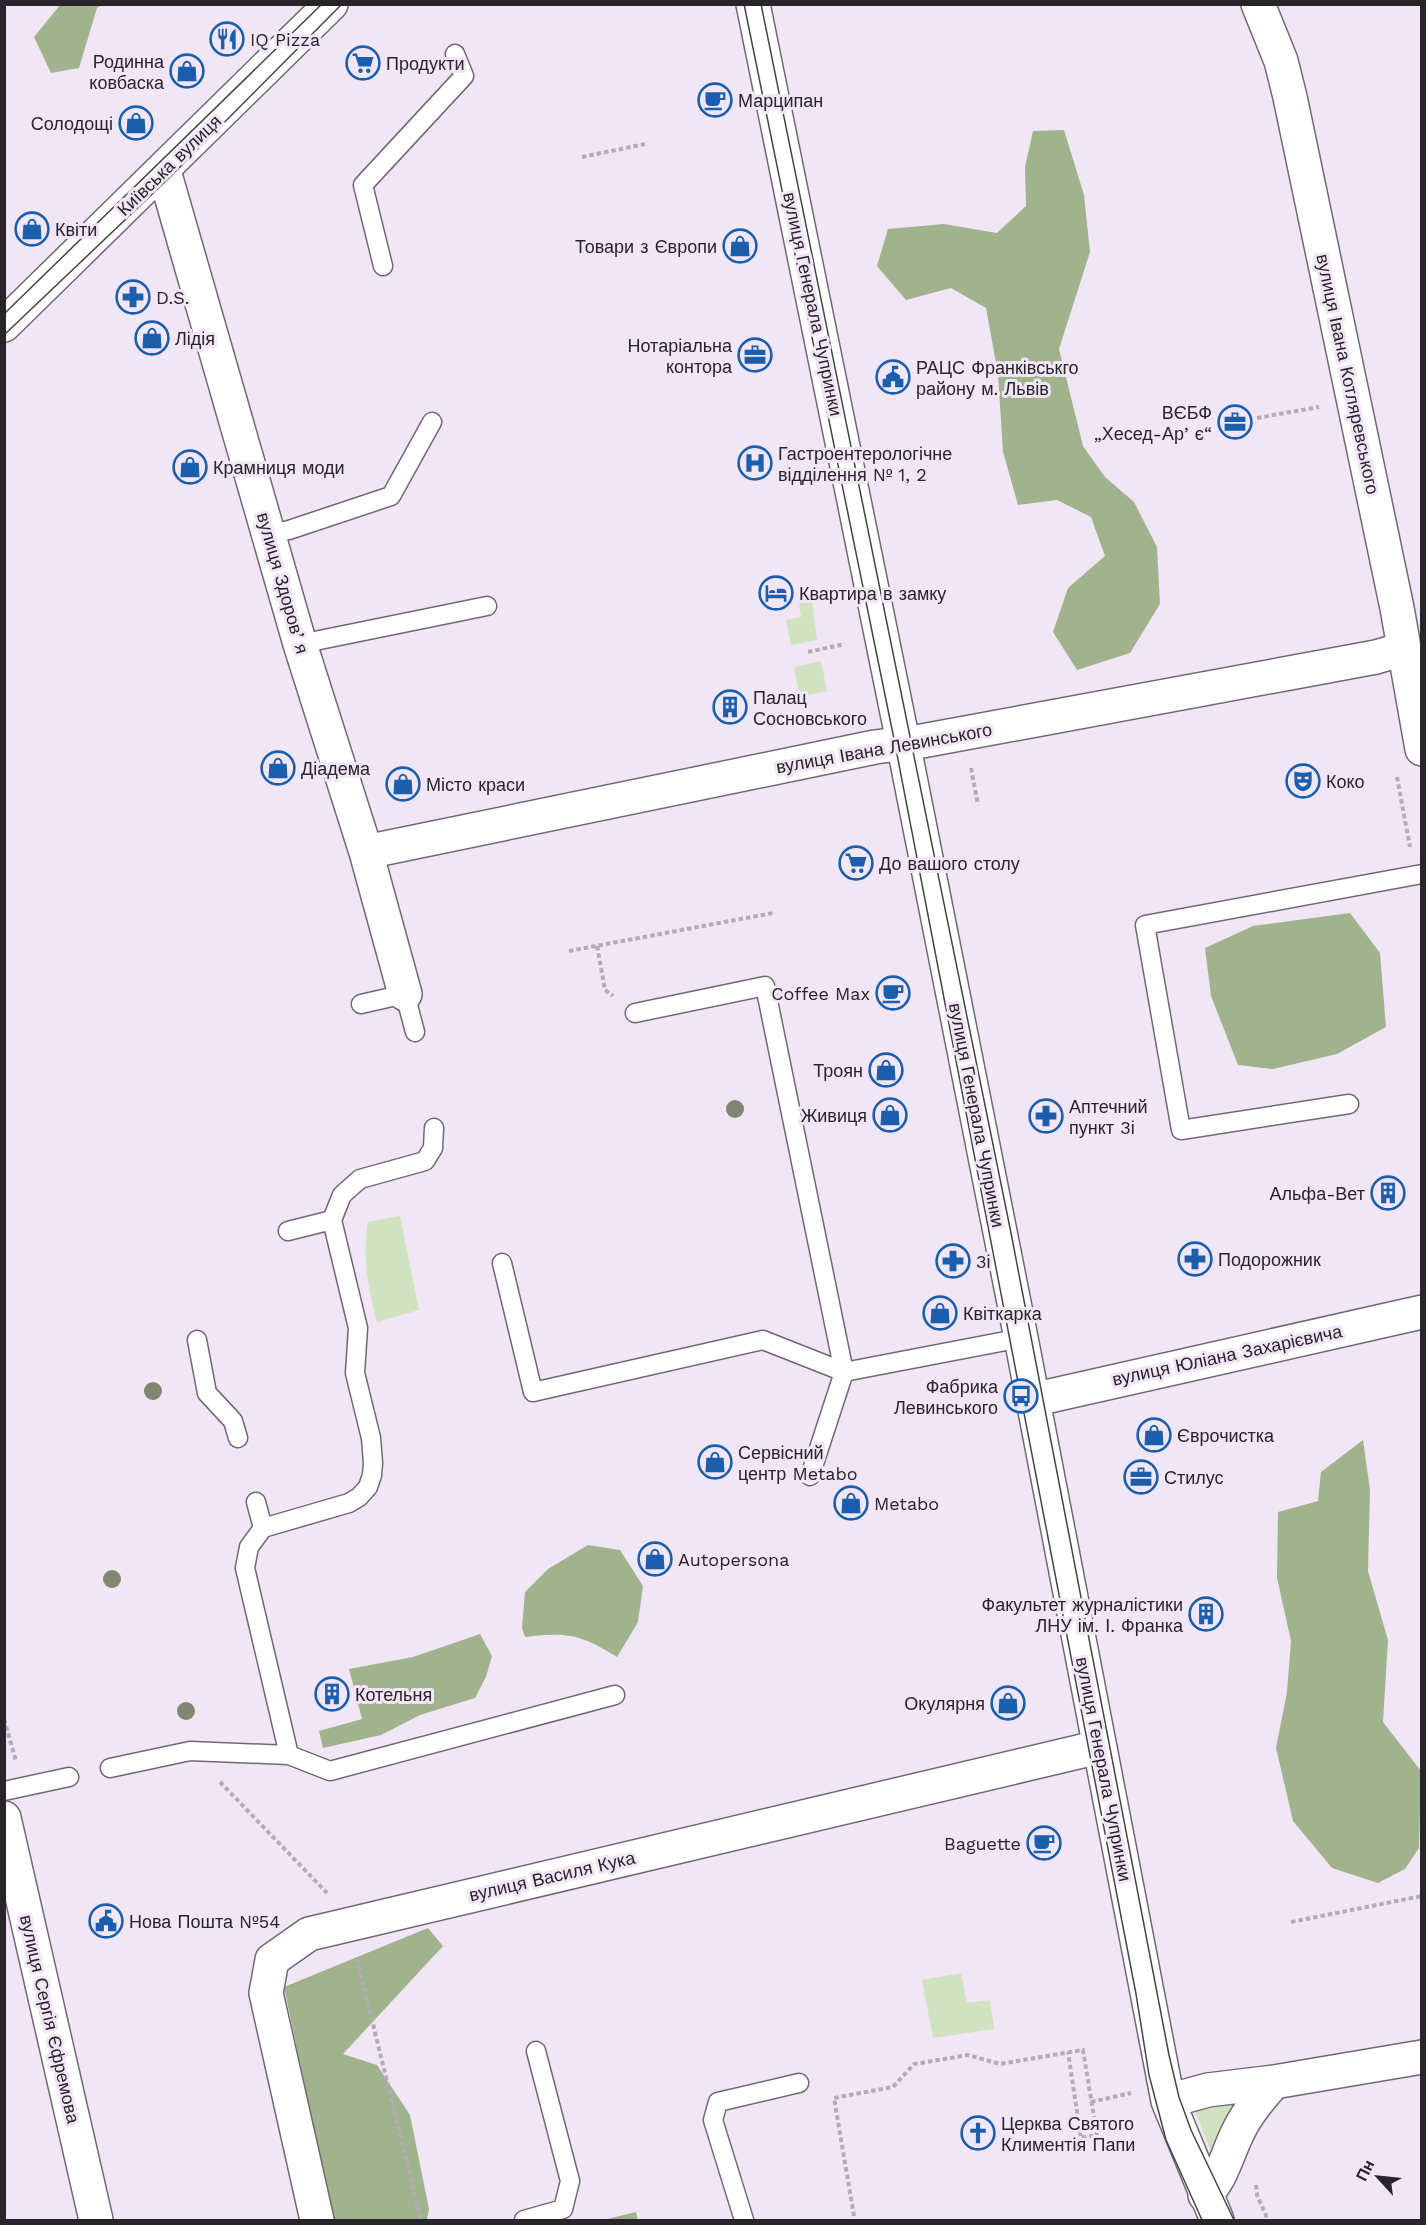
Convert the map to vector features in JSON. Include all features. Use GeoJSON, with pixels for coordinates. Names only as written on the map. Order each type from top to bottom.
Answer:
{"type":"FeatureCollection","features":[{"type":"Feature","properties":{"kind":"street","name":"Київська вулиця"},"geometry":{"type":"LineString","coordinates":[[4,325],[164,171],[331,4]]}},
{"type":"Feature","properties":{"kind":"street","name":"вулиця Івана Котляревського"},"geometry":{"type":"LineString","coordinates":[[1258,4],[1281,61],[1290,97],[1397,608],[1422,749]]}},
{"type":"Feature","properties":{"kind":"street","name":"вулиця Генерала Чупринки"},"geometry":{"type":"LineString","coordinates":[[755,8],[1021,1338],[1099,1747],[1152,2096],[1211,2208]]}},
{"type":"Feature","properties":{"kind":"street","name":"вулиця Здоровʼя"},"geometry":{"type":"LineString","coordinates":[[164,171],[300,644],[366,852],[405,994]]}},
{"type":"Feature","properties":{"kind":"street","name":"вулиця Івана Левинського"},"geometry":{"type":"LineString","coordinates":[[366,852],[903,742],[922,741],[1376,657],[1403,649]]}},
{"type":"Feature","properties":{"kind":"street","name":"вулиця Юліана Захарієвича"},"geometry":{"type":"LineString","coordinates":[[1032,1400],[1422,1312]]}},
{"type":"Feature","properties":{"kind":"street","name":"вулиця Василя Кука"},"geometry":{"type":"LineString","coordinates":[[317,2220],[266,1993],[272,1960],[309,1934],[1099,1747]]}},
{"type":"Feature","properties":{"kind":"street","name":"вулиця Сергія Єфремова"},"geometry":{"type":"LineString","coordinates":[[4,1818],[96,2220]]}},
{"type":"Feature","properties":{"kind":"street"},"geometry":{"type":"LineString","coordinates":[[1152,2096],[1274,2082],[1422,2058]]}},
{"type":"Feature","properties":{"kind":"street"},"geometry":{"type":"LineString","coordinates":[[1211,2208],[1217,2183],[1238,2132],[1254,2104],[1274,2082]]}},
{"type":"Feature","properties":{"kind":"lane"},"geometry":{"type":"LineString","coordinates":[[383,266],[363,186],[464,76],[454,54]]}},
{"type":"Feature","properties":{"kind":"lane"},"geometry":{"type":"LineString","coordinates":[[269,534],[289,530],[391,496],[432,422]]}},
{"type":"Feature","properties":{"kind":"lane"},"geometry":{"type":"LineString","coordinates":[[300,644],[487,606]]}},
{"type":"Feature","properties":{"kind":"lane"},"geometry":{"type":"LineString","coordinates":[[1349,1104],[1181,1130],[1145,925],[1419,875]]}},
{"type":"Feature","properties":{"kind":"lane"},"geometry":{"type":"LineString","coordinates":[[635,1013],[765,986],[844,1372],[810,1476]]}},
{"type":"Feature","properties":{"kind":"lane"},"geometry":{"type":"LineString","coordinates":[[361,1004],[405,994],[415,1032]]}},
{"type":"Feature","properties":{"kind":"lane"},"geometry":{"type":"LineString","coordinates":[[289,1755],[245,1568],[249,1547],[263,1528],[349,1503],[359,1497],[368,1487],[372,1475],[371,1438],[355,1373],[358,1328],[332,1220],[342,1195],[360,1179],[425,1161],[434,1148],[434,1128]]}},
{"type":"Feature","properties":{"kind":"lane"},"geometry":{"type":"LineString","coordinates":[[288,1231],[332,1220]]}},
{"type":"Feature","properties":{"kind":"lane"},"geometry":{"type":"LineString","coordinates":[[502,1263],[533,1392],[764,1340],[844,1372],[1021,1338]]}},
{"type":"Feature","properties":{"kind":"lane"},"geometry":{"type":"LineString","coordinates":[[197,1340],[207,1393],[233,1421],[238,1438]]}},
{"type":"Feature","properties":{"kind":"lane"},"geometry":{"type":"LineString","coordinates":[[256,1502],[263,1528]]}},
{"type":"Feature","properties":{"kind":"lane"},"geometry":{"type":"LineString","coordinates":[[110,1768],[190,1751],[289,1755],[330,1772],[615,1695]]}},
{"type":"Feature","properties":{"kind":"lane"},"geometry":{"type":"LineString","coordinates":[[4,1791],[69,1777]]}},
{"type":"Feature","properties":{"kind":"lane"},"geometry":{"type":"LineString","coordinates":[[524,2220],[563,2209],[570,2181],[536,2051]]}},
{"type":"Feature","properties":{"kind":"lane"},"geometry":{"type":"LineString","coordinates":[[744,2220],[713,2120],[718,2102],[799,2083]]}},
{"type":"Feature","properties":{"kind":"path"},"geometry":{"type":"LineString","coordinates":[[582,157],[645,144]]}},
{"type":"Feature","properties":{"kind":"path"},"geometry":{"type":"LineString","coordinates":[[1257,418],[1330,405]]}},
{"type":"Feature","properties":{"kind":"path"},"geometry":{"type":"LineString","coordinates":[[808,652],[848,644]]}},
{"type":"Feature","properties":{"kind":"path"},"geometry":{"type":"LineString","coordinates":[[970,761],[978,805]]}},
{"type":"Feature","properties":{"kind":"path"},"geometry":{"type":"LineString","coordinates":[[1396,770],[1419,875]]}},
{"type":"Feature","properties":{"kind":"path"},"geometry":{"type":"LineString","coordinates":[[569,951],[773,913]]}},
{"type":"Feature","properties":{"kind":"path"},"geometry":{"type":"LineString","coordinates":[[597,946],[605,990]]}},
{"type":"Feature","properties":{"kind":"path"},"geometry":{"type":"LineString","coordinates":[[190,1751],[330,1896]]}},
{"type":"Feature","properties":{"kind":"path"},"geometry":{"type":"LineString","coordinates":[[1291,1922],[1422,1896]]}},
{"type":"Feature","properties":{"kind":"path"},"geometry":{"type":"LineString","coordinates":[[355,1951],[421,2220]]}},
{"type":"Feature","properties":{"kind":"path"},"geometry":{"type":"LineString","coordinates":[[854,2216],[834,2098],[892,2087],[914,2064],[968,2055],[1000,2064],[1068,2052],[1083,2050],[1097,2135],[1081,2138],[1068,2052]]}},
{"type":"Feature","properties":{"kind":"path"},"geometry":{"type":"LineString","coordinates":[[1091,2102],[1152,2096]]}},
{"type":"Feature","properties":{"kind":"path"},"geometry":{"type":"LineString","coordinates":[[1256,2184],[1257,2195],[1268,2220]]}},
{"type":"Feature","properties":{"kind":"green space"},"geometry":{"type":"Polygon","coordinates":[[[60,5],[101,5],[97,8],[79,68],[51,73],[34,37],[60,5]]]}},
{"type":"Feature","properties":{"kind":"green space"},"geometry":{"type":"Polygon","coordinates":[[[1064,130],[1084,195],[1090,252],[1059,349],[1083,446],[1105,477],[1134,502],[1157,547],[1160,604],[1130,653],[1077,670],[1053,632],[1068,588],[1105,556],[1091,517],[1057,500],[1018,505],[1003,452],[998,374],[986,308],[951,288],[906,300],[877,266],[888,229],[944,224],[997,233],[1026,206],[1025,167],[1033,131],[1064,130]]]}},
{"type":"Feature","properties":{"kind":"green space"},"geometry":{"type":"Polygon","coordinates":[[[812,601],[817,640],[791,645],[786,620],[801,617],[799,604],[812,601]]]}},
{"type":"Feature","properties":{"kind":"green space"},"geometry":{"type":"Polygon","coordinates":[[[821,661],[827,691],[800,697],[794,667],[821,661]]]}},
{"type":"Feature","properties":{"kind":"green space"},"geometry":{"type":"Polygon","coordinates":[[[1350,913],[1380,953],[1386,1027],[1337,1054],[1273,1069],[1238,1065],[1211,996],[1205,948],[1253,926],[1350,913]]]}},
{"type":"Feature","properties":{"kind":"green space"},"geometry":{"type":"Polygon","coordinates":[[[400,1216],[419,1310],[377,1322],[367,1272],[368,1222],[400,1216]]]}},
{"type":"Feature","properties":{"kind":"green space"},"geometry":{"type":"Polygon","coordinates":[[[1363,1440],[1370,1490],[1368,1571],[1388,1640],[1383,1722],[1421,1771],[1419,1848],[1405,1869],[1378,1883],[1332,1868],[1293,1821],[1276,1748],[1287,1692],[1291,1641],[1277,1578],[1278,1512],[1318,1501],[1321,1472],[1363,1440]]]}},
{"type":"Feature","properties":{"kind":"green space"},"geometry":{"type":"Polygon","coordinates":[[[588,1545],[620,1550],[643,1586],[638,1622],[617,1657],[593,1643],[573,1636],[525,1637],[522,1628],[525,1592],[548,1569],[588,1545]]]}},
{"type":"Feature","properties":{"kind":"green space"},"geometry":{"type":"Polygon","coordinates":[[[480,1634],[492,1656],[486,1677],[475,1698],[420,1715],[381,1735],[323,1748],[319,1731],[362,1719],[349,1669],[413,1657],[480,1634]]]}},
{"type":"Feature","properties":{"kind":"green space"},"geometry":{"type":"Polygon","coordinates":[[[428,1928],[443,1946],[343,2054],[377,2065],[410,2115],[429,2209],[427,2220],[333,2220],[284,1987],[428,1928]]]}},
{"type":"Feature","properties":{"kind":"green space"},"geometry":{"type":"Polygon","coordinates":[[[961,1973],[967,2003],[990,2000],[994,2029],[933,2038],[922,1980],[961,1973]]]}},
{"type":"Feature","properties":{"kind":"green space"},"geometry":{"type":"Polygon","coordinates":[[[1240,2097],[1211,2151],[1194,2109],[1240,2097]]]}},
{"type":"Feature","properties":{"kind":"green space"},"geometry":{"type":"Polygon","coordinates":[[[636,2212],[638,2220],[603,2220],[636,2212]]]}},
{"type":"Feature","properties":{"kind":"tram line"},"geometry":{"type":"LineString","coordinates":[[4,314],[322,4]]}},
{"type":"Feature","properties":{"kind":"tram line"},"geometry":{"type":"LineString","coordinates":[[4,335],[167,180],[342,4]]}},
{"type":"Feature","properties":{"kind":"tram line"},"geometry":{"type":"LineString","coordinates":[[744,4],[895,744],[1136,1994],[1149,2075],[1166,2140],[1202,2220]]}},
{"type":"Feature","properties":{"kind":"tram line"},"geometry":{"type":"LineString","coordinates":[[761,4],[1011,1233],[1169,2055],[1179,2097],[1191,2130],[1234,2220]]}},
{"type":"Feature","properties":{"kind":"place","name":"IQ Pizza"},"geometry":{"type":"Point","coordinates":[227,39]}},
{"type":"Feature","properties":{"kind":"place","name":"Продукти"},"geometry":{"type":"Point","coordinates":[363,63]}},
{"type":"Feature","properties":{"kind":"place","name":"Родинна ковбаска"},"geometry":{"type":"Point","coordinates":[187,71]}},
{"type":"Feature","properties":{"kind":"place","name":"Марципан"},"geometry":{"type":"Point","coordinates":[715,100]}},
{"type":"Feature","properties":{"kind":"place","name":"Солодощі"},"geometry":{"type":"Point","coordinates":[136,123]}},
{"type":"Feature","properties":{"kind":"place","name":"Квіти"},"geometry":{"type":"Point","coordinates":[32,229]}},
{"type":"Feature","properties":{"kind":"place","name":"Товари з Європи"},"geometry":{"type":"Point","coordinates":[740,246]}},
{"type":"Feature","properties":{"kind":"place","name":"D.S."},"geometry":{"type":"Point","coordinates":[133,297]}},
{"type":"Feature","properties":{"kind":"place","name":"Лідія"},"geometry":{"type":"Point","coordinates":[152,338]}},
{"type":"Feature","properties":{"kind":"place","name":"Нотаріальна контора"},"geometry":{"type":"Point","coordinates":[755,355]}},
{"type":"Feature","properties":{"kind":"place","name":"РАЦС Франківськго району м. Львів"},"geometry":{"type":"Point","coordinates":[893,377]}},
{"type":"Feature","properties":{"kind":"place","name":"ВЄБФ „Хесед-Арʼє“"},"geometry":{"type":"Point","coordinates":[1235,422]}},
{"type":"Feature","properties":{"kind":"place","name":"Гастроентерологічне відділення № 1, 2"},"geometry":{"type":"Point","coordinates":[755,463]}},
{"type":"Feature","properties":{"kind":"place","name":"Крамниця моди"},"geometry":{"type":"Point","coordinates":[190,467]}},
{"type":"Feature","properties":{"kind":"place","name":"Квартира в замку"},"geometry":{"type":"Point","coordinates":[776,593]}},
{"type":"Feature","properties":{"kind":"place","name":"Палац Сосновського"},"geometry":{"type":"Point","coordinates":[730,707]}},
{"type":"Feature","properties":{"kind":"place","name":"Діадема"},"geometry":{"type":"Point","coordinates":[278,768]}},
{"type":"Feature","properties":{"kind":"place","name":"Коко"},"geometry":{"type":"Point","coordinates":[1303,781]}},
{"type":"Feature","properties":{"kind":"place","name":"Місто краси"},"geometry":{"type":"Point","coordinates":[403,784]}},
{"type":"Feature","properties":{"kind":"place","name":"До вашого столу"},"geometry":{"type":"Point","coordinates":[856,863]}},
{"type":"Feature","properties":{"kind":"place","name":"Coffee Max"},"geometry":{"type":"Point","coordinates":[893,993]}},
{"type":"Feature","properties":{"kind":"place","name":"Троян"},"geometry":{"type":"Point","coordinates":[886,1070]}},
{"type":"Feature","properties":{"kind":"place","name":"Живиця"},"geometry":{"type":"Point","coordinates":[890,1115]}},
{"type":"Feature","properties":{"kind":"place","name":"Аптечний пункт 3і"},"geometry":{"type":"Point","coordinates":[1046,1116]}},
{"type":"Feature","properties":{"kind":"place","name":"Альфа-Вет"},"geometry":{"type":"Point","coordinates":[1388,1193]}},
{"type":"Feature","properties":{"kind":"place","name":"Подорожник"},"geometry":{"type":"Point","coordinates":[1195,1259]}},
{"type":"Feature","properties":{"kind":"place","name":"3і"},"geometry":{"type":"Point","coordinates":[953,1261]}},
{"type":"Feature","properties":{"kind":"place","name":"Квіткарка"},"geometry":{"type":"Point","coordinates":[940,1313]}},
{"type":"Feature","properties":{"kind":"place","name":"Фабрика Левинського"},"geometry":{"type":"Point","coordinates":[1021,1396]}},
{"type":"Feature","properties":{"kind":"place","name":"Єврочистка"},"geometry":{"type":"Point","coordinates":[1154,1435]}},
{"type":"Feature","properties":{"kind":"place","name":"Сервісний центр Metabo"},"geometry":{"type":"Point","coordinates":[715,1462]}},
{"type":"Feature","properties":{"kind":"place","name":"Стилус"},"geometry":{"type":"Point","coordinates":[1141,1477]}},
{"type":"Feature","properties":{"kind":"place","name":"Metabo"},"geometry":{"type":"Point","coordinates":[851,1503]}},
{"type":"Feature","properties":{"kind":"place","name":"Autopersona"},"geometry":{"type":"Point","coordinates":[655,1559]}},
{"type":"Feature","properties":{"kind":"place","name":"Факультет журналістики ЛНУ ім. І. Франка"},"geometry":{"type":"Point","coordinates":[1206,1614]}},
{"type":"Feature","properties":{"kind":"place","name":"Котельня"},"geometry":{"type":"Point","coordinates":[332,1694]}},
{"type":"Feature","properties":{"kind":"place","name":"Окулярня"},"geometry":{"type":"Point","coordinates":[1008,1703]}},
{"type":"Feature","properties":{"kind":"place","name":"Baguette"},"geometry":{"type":"Point","coordinates":[1044,1843]}},
{"type":"Feature","properties":{"kind":"place","name":"Нова Пошта №54"},"geometry":{"type":"Point","coordinates":[106,1921]}},
{"type":"Feature","properties":{"kind":"place","name":"Церква Святого Климентія Папи"},"geometry":{"type":"Point","coordinates":[978,2133]}}]}
